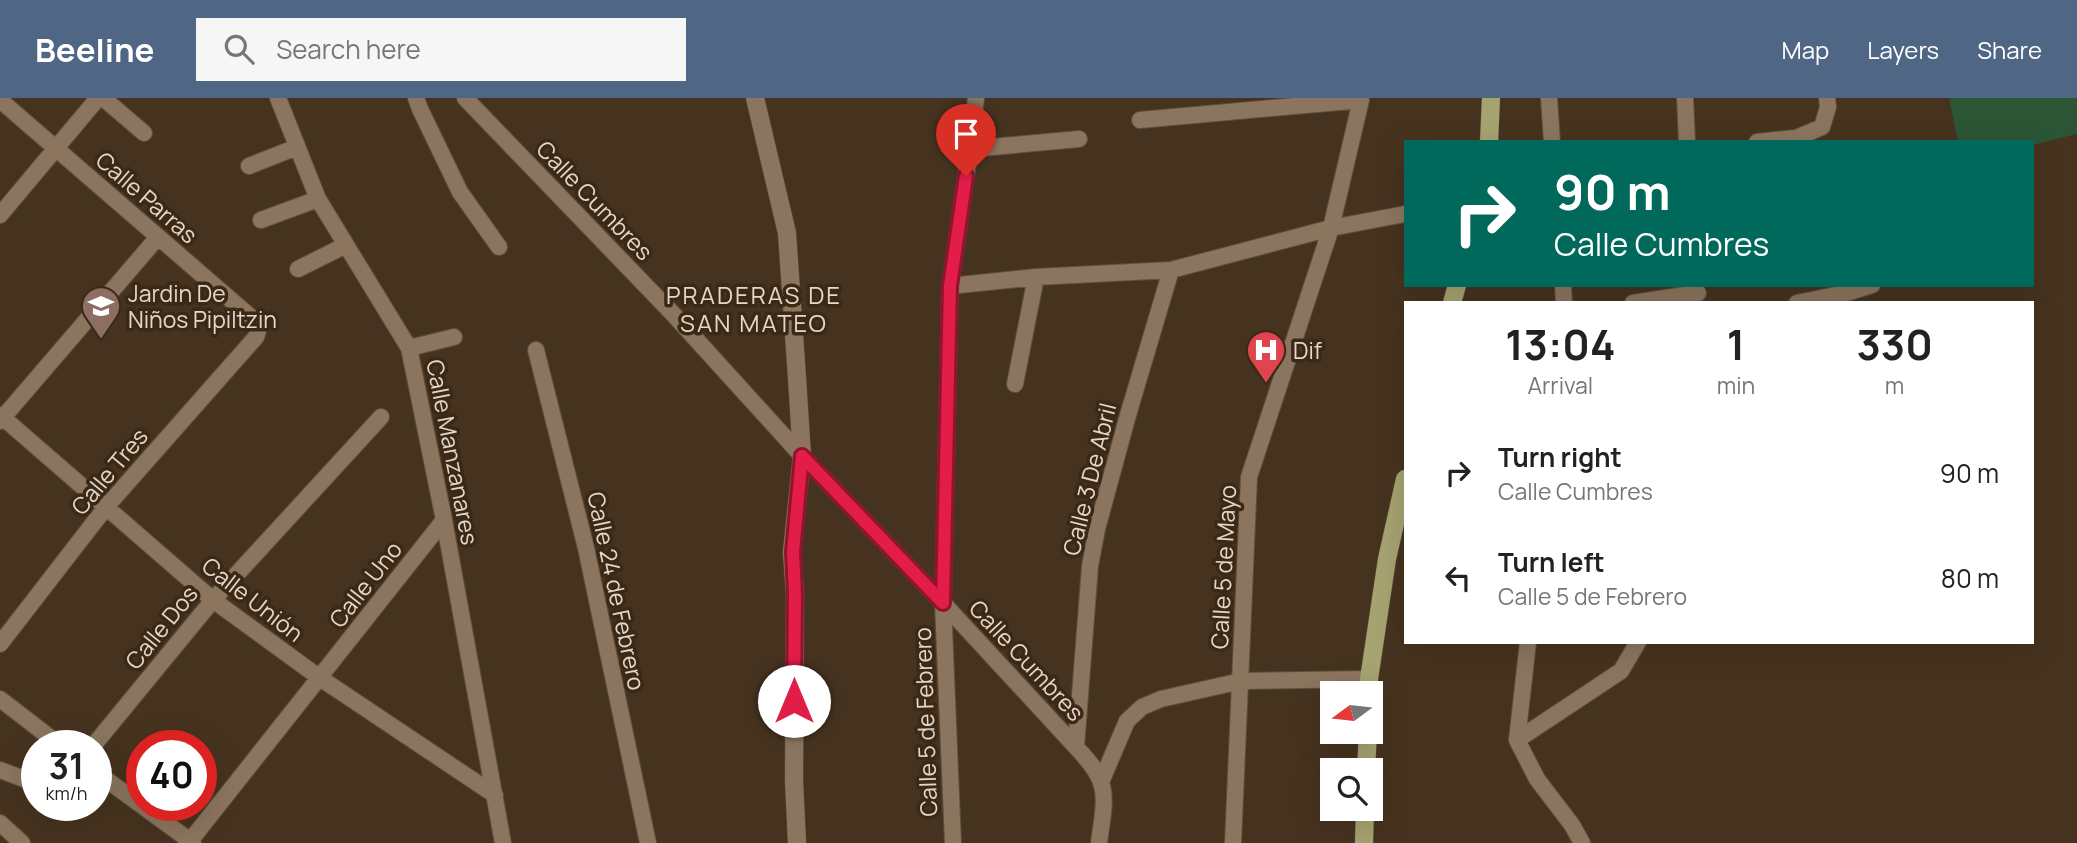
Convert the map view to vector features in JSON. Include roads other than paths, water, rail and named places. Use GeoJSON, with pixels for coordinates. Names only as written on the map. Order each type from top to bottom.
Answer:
{"type":"FeatureCollection","features":[{"type":"Feature","properties":{"kind":"main road"},"geometry":{"type":"LineString","coordinates":[[1489,140],[1490,98]]}},
{"type":"Feature","properties":{"kind":"main road"},"geometry":{"type":"LineString","coordinates":[[1370,681],[1387,559],[1404,483]]}},
{"type":"Feature","properties":{"kind":"main road"},"geometry":{"type":"LineString","coordinates":[[1364,843],[1365,821]]}},
{"type":"Feature","properties":{"kind":"street"},"geometry":{"type":"LineString","coordinates":[[0,215],[98,98]]}},
{"type":"Feature","properties":{"kind":"street"},"geometry":{"type":"LineString","coordinates":[[103,98],[144,133]]}},
{"type":"Feature","properties":{"kind":"street","name":"Calle Manzanares"},"geometry":{"type":"LineString","coordinates":[[278,98],[318,199],[409,348],[444,520],[503,843]]}},
{"type":"Feature","properties":{"kind":"street"},"geometry":{"type":"LineString","coordinates":[[416,98],[460,192],[499,247]]}},
{"type":"Feature","properties":{"kind":"street"},"geometry":{"type":"LineString","coordinates":[[755,98],[787,233],[802,456],[793,552],[796,843]]}},
{"type":"Feature","properties":{"kind":"street","name":"Calle 5 de Febrero"},"geometry":{"type":"LineString","coordinates":[[953,843],[943,603],[950,286],[976,98]]}},
{"type":"Feature","properties":{"kind":"street"},"geometry":{"type":"LineString","coordinates":[[1549,98],[1552,140]]}},
{"type":"Feature","properties":{"kind":"street"},"geometry":{"type":"LineString","coordinates":[[1685,98],[1687,140]]}},
{"type":"Feature","properties":{"kind":"street"},"geometry":{"type":"LineString","coordinates":[[1776,140],[1796,138],[1822,127],[1828,107],[1827,98]]}},
{"type":"Feature","properties":{"kind":"street","name":"Calle Cumbres"},"geometry":{"type":"LineString","coordinates":[[467,99],[674,315],[802,456],[943,603],[1076,747],[1096,771],[1101,782]]}},
{"type":"Feature","properties":{"kind":"street","name":"Calle Parras"},"geometry":{"type":"LineString","coordinates":[[0,100],[260,326],[259,331]]}},
{"type":"Feature","properties":{"kind":"street","name":"Calle 5 de Mayo"},"geometry":{"type":"LineString","coordinates":[[1140,120],[1362,100],[1331,228],[1249,477],[1233,843]]}},
{"type":"Feature","properties":{"kind":"street"},"geometry":{"type":"LineString","coordinates":[[970,149],[1079,139]]}},
{"type":"Feature","properties":{"kind":"street"},"geometry":{"type":"LineString","coordinates":[[249,166],[296,147]]}},
{"type":"Feature","properties":{"kind":"street"},"geometry":{"type":"LineString","coordinates":[[261,220],[318,199]]}},
{"type":"Feature","properties":{"kind":"street"},"geometry":{"type":"LineString","coordinates":[[950,286],[1036,277],[1171,270],[1331,228],[1404,214]]}},
{"type":"Feature","properties":{"kind":"street"},"geometry":{"type":"LineString","coordinates":[[1,418],[158,237]]}},
{"type":"Feature","properties":{"kind":"street"},"geometry":{"type":"LineString","coordinates":[[298,269],[346,245]]}},
{"type":"Feature","properties":{"kind":"street","name":"Calle 3 De Abril"},"geometry":{"type":"LineString","coordinates":[[1076,747],[1090,566],[1097,529],[1171,270]]}},
{"type":"Feature","properties":{"kind":"street"},"geometry":{"type":"LineString","coordinates":[[1015,384],[1036,277]]}},
{"type":"Feature","properties":{"kind":"street"},"geometry":{"type":"LineString","coordinates":[[1807,301],[1866,287]]}},
{"type":"Feature","properties":{"kind":"street"},"geometry":{"type":"LineString","coordinates":[[1647,301],[1698,294]]}},
{"type":"Feature","properties":{"kind":"street","name":"Calle Tres"},"geometry":{"type":"LineString","coordinates":[[0,644],[106,508],[259,331]]}},
{"type":"Feature","properties":{"kind":"street"},"geometry":{"type":"LineString","coordinates":[[409,348],[454,337]]}},
{"type":"Feature","properties":{"kind":"street","name":"Calle 24 de Febrero"},"geometry":{"type":"LineString","coordinates":[[536,350],[586,548],[648,843]]}},
{"type":"Feature","properties":{"kind":"street","name":"Calle Dos"},"geometry":{"type":"LineString","coordinates":[[106,730],[213,600],[382,417]]}},
{"type":"Feature","properties":{"kind":"street","name":"Calle Unión"},"geometry":{"type":"LineString","coordinates":[[1,418],[213,600],[320,678],[495,795]]}},
{"type":"Feature","properties":{"kind":"street","name":"Calle Uno"},"geometry":{"type":"LineString","coordinates":[[191,842],[444,520]]}},
{"type":"Feature","properties":{"kind":"street"},"geometry":{"type":"LineString","coordinates":[[1528,644],[1517,740],[1537,779],[1572,825],[1582,843]]}},
{"type":"Feature","properties":{"kind":"street"},"geometry":{"type":"LineString","coordinates":[[1517,740],[1621,671],[1636,644]]}},
{"type":"Feature","properties":{"kind":"street"},"geometry":{"type":"LineString","coordinates":[[1098,843],[1103,802],[1101,782],[1127,721],[1142,707],[1161,699],[1241,681],[1320,684]]}},
{"type":"Feature","properties":{"kind":"street"},"geometry":{"type":"LineString","coordinates":[[0,699],[40,730]]}},
{"type":"Feature","properties":{"kind":"street"},"geometry":{"type":"LineString","coordinates":[[0,770],[21,778]]}},
{"type":"Feature","properties":{"kind":"street"},"geometry":{"type":"LineString","coordinates":[[112,784],[191,842]]}},
{"type":"Feature","properties":{"kind":"street"},"geometry":{"type":"LineString","coordinates":[[0,823],[22,843]]}},
{"type":"Feature","properties":{"kind":"place","name":"Jardin De Niños Pipiltzin"},"geometry":{"type":"Point","coordinates":[101,340]}},
{"type":"Feature","properties":{"kind":"place","name":"Dif"},"geometry":{"type":"Point","coordinates":[1266,384]}},
{"type":"Feature","properties":{"kind":"district","name":"PRADERAS DE SAN MATEO"},"geometry":{"type":"Point","coordinates":[754,308]}}]}
